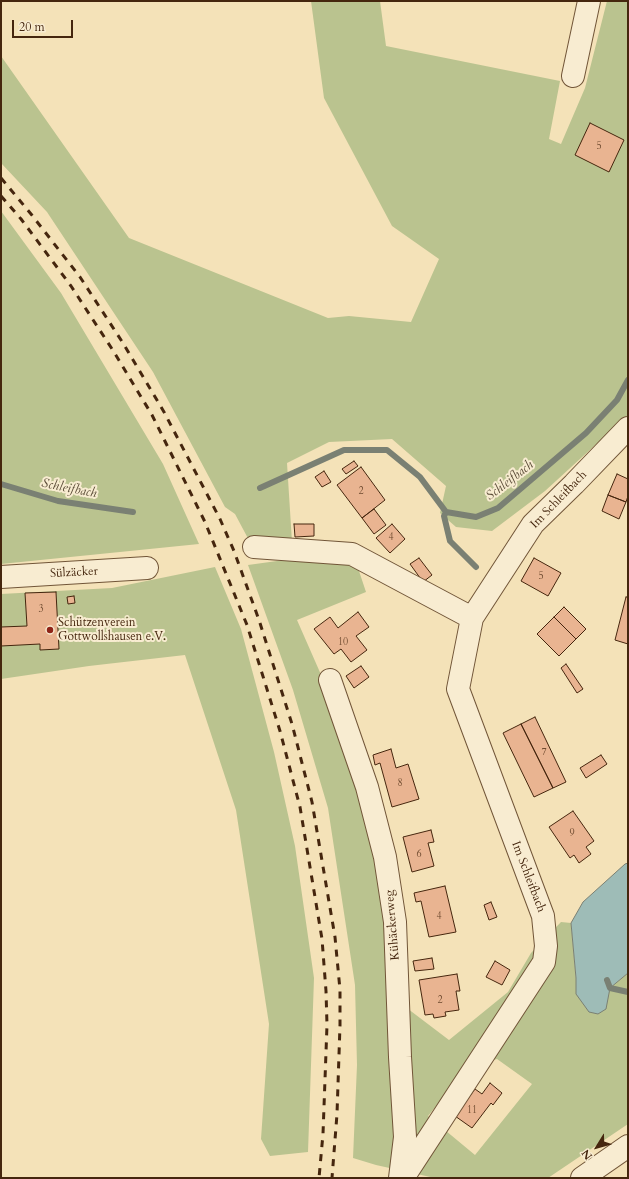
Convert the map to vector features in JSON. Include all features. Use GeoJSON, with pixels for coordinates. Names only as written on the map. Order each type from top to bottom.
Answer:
{"type":"FeatureCollection","features":[{"type":"Feature","properties":{"kind":"street"},"geometry":{"type":"LineString","coordinates":[[573,76],[589,1]]}},
{"type":"Feature","properties":{"kind":"street","name":"Im Schleifbach"},"geometry":{"type":"LineString","coordinates":[[403,1178],[544,962],[546,946],[543,916],[458,689],[472,618],[533,524],[628,428]]}},
{"type":"Feature","properties":{"kind":"street"},"geometry":{"type":"LineString","coordinates":[[254,548],[352,554],[472,618]]}},
{"type":"Feature","properties":{"kind":"street","name":"Sülzäcker"},"geometry":{"type":"LineString","coordinates":[[1,577],[147,568]]}},
{"type":"Feature","properties":{"kind":"street","name":"Kühäckerweg"},"geometry":{"type":"LineString","coordinates":[[330,680],[368,787],[385,856],[395,922],[400,1056],[405,1137],[400,1178]]}},
{"type":"Feature","properties":{"kind":"street"},"geometry":{"type":"LineString","coordinates":[[582,1178],[628,1146]]}},
{"type":"Feature","properties":{"kind":"green space"},"geometry":{"type":"Polygon","coordinates":[[[311,1],[380,1],[386,46],[560,81],[549,139],[561,144],[585,88],[607,1],[628,1],[628,415],[545,491],[492,531],[456,527],[440,513],[446,486],[392,439],[329,442],[287,463],[292,542],[251,544],[235,514],[225,507],[153,372],[47,212],[1,163],[1,56],[129,238],[328,318],[349,316],[411,322],[439,259],[392,226],[324,98],[311,1]]]}},
{"type":"Feature","properties":{"kind":"green space"},"geometry":{"type":"Polygon","coordinates":[[[1,211],[61,293],[163,464],[199,544],[1,564],[1,211]]]}},
{"type":"Feature","properties":{"kind":"green space"},"geometry":{"type":"Polygon","coordinates":[[[306,557],[357,565],[366,592],[297,620],[333,702],[373,843],[388,920],[391,996],[449,1040],[508,992],[531,953],[561,922],[571,923],[576,994],[605,1009],[610,988],[628,973],[628,1124],[548,1178],[435,1178],[376,1165],[353,1158],[357,1065],[355,985],[328,808],[293,690],[248,565],[306,557]],[[497,1059],[467,1068],[428,1116],[475,1155],[532,1084],[497,1059]]]}},
{"type":"Feature","properties":{"kind":"green space"},"geometry":{"type":"Polygon","coordinates":[[[215,567],[241,629],[274,752],[295,846],[314,978],[308,1152],[270,1156],[261,1139],[269,1024],[236,810],[185,655],[89,666],[1,679],[1,594],[112,588],[215,567]]]}},
{"type":"Feature","properties":{"kind":"water"},"geometry":{"type":"Polygon","coordinates":[[[628,863],[628,973],[610,988],[606,1009],[598,1014],[589,1012],[576,994],[571,923],[583,902],[625,864],[628,863]]]}},
{"type":"Feature","properties":{"kind":"building"},"geometry":{"type":"Polygon","coordinates":[[[590,123],[624,140],[609,172],[575,155],[590,123]]]}},
{"type":"Feature","properties":{"kind":"building"},"geometry":{"type":"Polygon","coordinates":[[[354,461],[358,466],[346,474],[342,469],[354,461]]]}},
{"type":"Feature","properties":{"kind":"building"},"geometry":{"type":"Polygon","coordinates":[[[361,467],[385,500],[362,518],[337,485],[361,467]]]}},
{"type":"Feature","properties":{"kind":"building"},"geometry":{"type":"Polygon","coordinates":[[[324,471],[331,482],[322,487],[315,477],[324,471]]]}},
{"type":"Feature","properties":{"kind":"building"},"geometry":{"type":"Polygon","coordinates":[[[617,474],[628,479],[628,496],[626,502],[608,495],[617,474]]]}},
{"type":"Feature","properties":{"kind":"building"},"geometry":{"type":"Polygon","coordinates":[[[608,495],[626,502],[619,519],[602,511],[608,495]]]}},
{"type":"Feature","properties":{"kind":"building"},"geometry":{"type":"Polygon","coordinates":[[[374,509],[386,525],[374,534],[362,518],[374,509]]]}},
{"type":"Feature","properties":{"kind":"building"},"geometry":{"type":"Polygon","coordinates":[[[294,524],[314,524],[314,536],[295,537],[294,524]]]}},
{"type":"Feature","properties":{"kind":"building"},"geometry":{"type":"Polygon","coordinates":[[[392,524],[405,539],[390,553],[376,538],[392,524]]]}},
{"type":"Feature","properties":{"kind":"building"},"geometry":{"type":"Polygon","coordinates":[[[419,558],[432,575],[423,582],[410,564],[419,558]]]}},
{"type":"Feature","properties":{"kind":"building"},"geometry":{"type":"Polygon","coordinates":[[[534,558],[561,573],[548,596],[521,581],[534,558]]]}},
{"type":"Feature","properties":{"kind":"building"},"geometry":{"type":"Polygon","coordinates":[[[56,592],[59,649],[40,650],[40,644],[1,646],[1,627],[27,626],[25,593],[56,592]]]}},
{"type":"Feature","properties":{"kind":"building"},"geometry":{"type":"Polygon","coordinates":[[[74,596],[75,603],[68,604],[67,597],[74,596]]]}},
{"type":"Feature","properties":{"kind":"building"},"geometry":{"type":"Polygon","coordinates":[[[626,597],[628,597],[628,644],[615,640],[626,597]]]}},
{"type":"Feature","properties":{"kind":"building"},"geometry":{"type":"Polygon","coordinates":[[[564,607],[586,629],[576,639],[554,617],[564,607]]]}},
{"type":"Feature","properties":{"kind":"building"},"geometry":{"type":"Polygon","coordinates":[[[358,612],[369,627],[356,636],[367,650],[351,662],[341,649],[334,654],[314,629],[330,617],[338,628],[358,612]]]}},
{"type":"Feature","properties":{"kind":"building"},"geometry":{"type":"Polygon","coordinates":[[[554,617],[576,639],[559,656],[537,634],[554,617]]]}},
{"type":"Feature","properties":{"kind":"building"},"geometry":{"type":"Polygon","coordinates":[[[566,664],[583,689],[577,693],[561,668],[566,664]]]}},
{"type":"Feature","properties":{"kind":"building"},"geometry":{"type":"Polygon","coordinates":[[[361,666],[369,677],[354,688],[346,676],[361,666]]]}},
{"type":"Feature","properties":{"kind":"building"},"geometry":{"type":"Polygon","coordinates":[[[535,717],[566,782],[553,788],[521,724],[535,717]]]}},
{"type":"Feature","properties":{"kind":"building"},"geometry":{"type":"Polygon","coordinates":[[[521,724],[553,788],[534,797],[503,733],[521,724]]]}},
{"type":"Feature","properties":{"kind":"building"},"geometry":{"type":"Polygon","coordinates":[[[391,749],[396,768],[408,764],[419,799],[392,807],[380,763],[375,765],[373,755],[391,749]]]}},
{"type":"Feature","properties":{"kind":"building"},"geometry":{"type":"Polygon","coordinates":[[[601,755],[607,764],[586,778],[580,768],[601,755]]]}},
{"type":"Feature","properties":{"kind":"building"},"geometry":{"type":"Polygon","coordinates":[[[573,811],[594,841],[586,847],[591,854],[579,863],[574,855],[570,858],[549,827],[573,811]]]}},
{"type":"Feature","properties":{"kind":"building"},"geometry":{"type":"Polygon","coordinates":[[[431,830],[434,842],[428,843],[434,866],[412,872],[403,837],[431,830]]]}},
{"type":"Feature","properties":{"kind":"building"},"geometry":{"type":"Polygon","coordinates":[[[445,886],[456,932],[429,937],[421,901],[416,902],[414,893],[445,886]]]}},
{"type":"Feature","properties":{"kind":"building"},"geometry":{"type":"Polygon","coordinates":[[[491,902],[497,917],[489,920],[484,905],[491,902]]]}},
{"type":"Feature","properties":{"kind":"building"},"geometry":{"type":"Polygon","coordinates":[[[432,958],[434,969],[415,971],[413,961],[432,958]]]}},
{"type":"Feature","properties":{"kind":"building"},"geometry":{"type":"Polygon","coordinates":[[[495,961],[510,970],[502,985],[486,977],[495,961]]]}},
{"type":"Feature","properties":{"kind":"building"},"geometry":{"type":"Polygon","coordinates":[[[457,974],[460,991],[456,991],[459,1010],[445,1012],[446,1016],[434,1018],[433,1014],[425,1015],[419,980],[457,974]]]}},
{"type":"Feature","properties":{"kind":"building"},"geometry":{"type":"Polygon","coordinates":[[[490,1083],[502,1093],[493,1105],[491,1103],[472,1128],[455,1116],[475,1089],[482,1094],[490,1083]]]}},
{"type":"Feature","properties":{"kind":"waterway","name":"Schleifbach"},"geometry":{"type":"LineString","coordinates":[[260,488],[344,450],[387,450],[420,477],[446,512],[476,517],[498,508],[586,433],[617,400],[628,380]]}},
{"type":"Feature","properties":{"kind":"waterway","name":"Schleifbach"},"geometry":{"type":"LineString","coordinates":[[1,484],[58,501],[133,512]]}},
{"type":"Feature","properties":{"kind":"waterway"},"geometry":{"type":"LineString","coordinates":[[446,512],[444,516],[450,541],[476,567]]}},
{"type":"Feature","properties":{"kind":"waterway"},"geometry":{"type":"LineString","coordinates":[[607,980],[610,988],[628,992]]}},
{"type":"Feature","properties":{"kind":"railway"},"geometry":{"type":"LineString","coordinates":[[1,178],[80,277],[123,343],[164,412],[220,519],[234,551],[259,620],[292,724],[312,802],[335,937],[340,990],[340,1025],[337,1114],[332,1178]]}},
{"type":"Feature","properties":{"kind":"railway"},"geometry":{"type":"LineString","coordinates":[[1,196],[21,219],[71,286],[114,352],[152,415],[205,522],[247,625],[280,731],[300,807],[322,939],[327,1025],[323,1134],[319,1178]]}},
{"type":"Feature","properties":{"kind":"place","name":"Schützenverein Gottwollshausen e.V."},"geometry":{"type":"Point","coordinates":[50,630]}}]}
